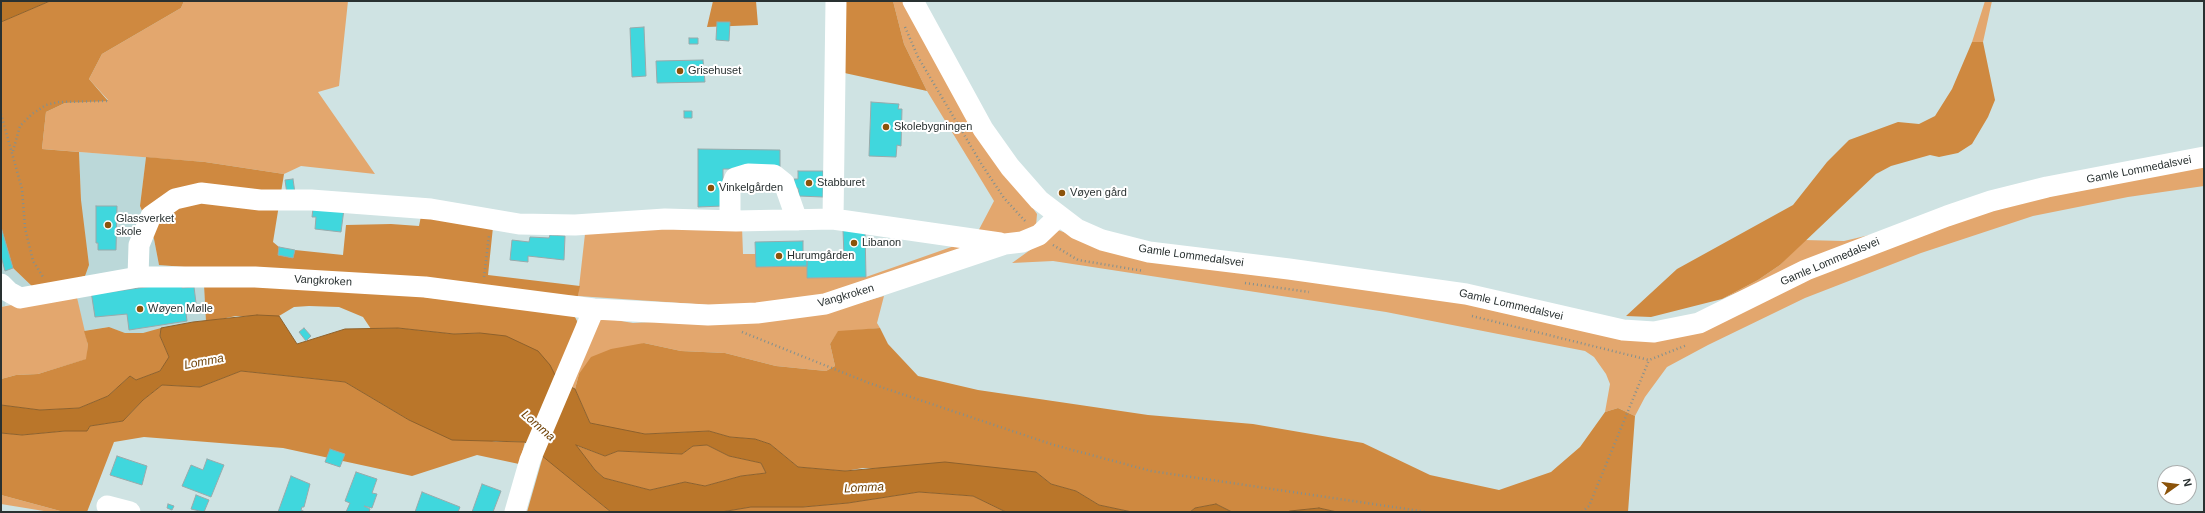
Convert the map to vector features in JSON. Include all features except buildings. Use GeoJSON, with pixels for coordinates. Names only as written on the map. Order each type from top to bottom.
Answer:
{"type":"FeatureCollection","features":[{"type":"Feature","properties":{"kind":"street"},"geometry":{"type":"LineString","coordinates":[[833,219],[836,1]]}},
{"type":"Feature","properties":{"kind":"street","name":"Gamle Lommedalsvei"},"geometry":{"type":"LineString","coordinates":[[913,1],[983,129],[1024,184],[1059,216],[1077,229],[1102,240],[1149,252],[1289,269],[1459,293],[1517,304],[1624,330],[1654,332],[1699,323],[1806,270],[1970,208],[2047,187],[2204,157]]}},
{"type":"Feature","properties":{"kind":"street"},"geometry":{"type":"LineString","coordinates":[[736,221],[730,215],[730,190],[735,178],[748,174],[774,175],[784,183],[797,220]]}},
{"type":"Feature","properties":{"kind":"street"},"geometry":{"type":"LineString","coordinates":[[138,277],[139,245],[151,216],[175,199],[201,193],[260,200],[311,200],[431,209],[519,224],[575,225],[665,219],[736,221],[833,219],[1004,244]]}},
{"type":"Feature","properties":{"kind":"street","name":"Vangkroken"},"geometry":{"type":"LineString","coordinates":[[1,284],[8,292],[20,298],[138,277],[255,277],[425,287],[594,309],[708,315],[757,313],[826,304],[1004,244],[1031,239],[1039,235],[1059,216]]}},
{"type":"Feature","properties":{"kind":"street"},"geometry":{"type":"LineString","coordinates":[[515,512],[530,460],[566,379],[594,309]]}},
{"type":"Feature","properties":{"kind":"street"},"geometry":{"type":"LineString","coordinates":[[107,506],[130,512]]}},
{"type":"Feature","properties":{"kind":"path"},"geometry":{"type":"LineString","coordinates":[[13,151],[20,126],[32,114],[46,105],[59,102],[108,101]]}},
{"type":"Feature","properties":{"kind":"path"},"geometry":{"type":"LineString","coordinates":[[1,114],[13,151],[22,189],[25,228],[33,261],[53,292]]}},
{"type":"Feature","properties":{"kind":"path"},"geometry":{"type":"LineString","coordinates":[[482,294],[492,220]]}},
{"type":"Feature","properties":{"kind":"path"},"geometry":{"type":"LineString","coordinates":[[741,332],[869,383],[1054,445],[1151,471],[1427,512]]}},
{"type":"Feature","properties":{"kind":"path"},"geometry":{"type":"LineString","coordinates":[[1582,512],[1589,506],[1649,360],[1690,343]]}},
{"type":"Feature","properties":{"kind":"shaded area"},"geometry":{"type":"Polygon","coordinates":[[[50,1],[184,1],[181,8],[102,54],[89,79],[108,101],[65,103],[46,112],[42,149],[79,152],[81,200],[89,265],[85,276],[36,290],[13,268],[1,227],[1,22],[50,1]]]}},
{"type":"Feature","properties":{"kind":"shaded area"},"geometry":{"type":"Polygon","coordinates":[[[184,1],[348,1],[339,86],[318,92],[375,174],[301,166],[284,174],[205,162],[42,149],[46,112],[65,103],[108,100],[89,79],[102,54],[181,8],[184,1]]]}},
{"type":"Feature","properties":{"kind":"shaded area"},"geometry":{"type":"Polygon","coordinates":[[[713,1],[756,1],[758,25],[707,27],[713,1]]]}},
{"type":"Feature","properties":{"kind":"shaded area"},"geometry":{"type":"Polygon","coordinates":[[[841,1],[893,1],[904,44],[927,91],[840,72],[841,1]]]}},
{"type":"Feature","properties":{"kind":"shaded area"},"geometry":{"type":"Polygon","coordinates":[[[893,1],[906,1],[1037,214],[1036,226],[1032,230],[839,294],[754,308],[578,296],[585,234],[665,228],[742,227],[743,254],[756,254],[756,267],[807,266],[808,278],[866,277],[974,239],[994,201],[927,91],[904,44],[893,1]]]}},
{"type":"Feature","properties":{"kind":"shaded area"},"geometry":{"type":"Polygon","coordinates":[[[1985,1],[1992,1],[1983,42],[1972,42],[1985,1]]]}},
{"type":"Feature","properties":{"kind":"shaded area"},"geometry":{"type":"Polygon","coordinates":[[[1972,42],[1983,42],[1995,100],[1988,117],[1972,144],[1958,153],[1939,157],[1930,155],[1891,166],[1876,174],[1780,265],[1758,280],[1722,299],[1651,317],[1626,316],[1677,269],[1793,205],[1827,162],[1849,140],[1898,122],[1919,124],[1935,116],[1952,89],[1972,42]]]}},
{"type":"Feature","properties":{"kind":"shaded area"},"geometry":{"type":"Polygon","coordinates":[[[79,152],[146,157],[140,206],[154,239],[159,265],[185,268],[204,285],[206,322],[193,322],[143,333],[125,333],[108,327],[84,331],[76,293],[70,281],[81,200],[79,152]]]}},
{"type":"Feature","properties":{"kind":"shaded area"},"geometry":{"type":"Polygon","coordinates":[[[146,157],[205,162],[284,174],[273,242],[279,247],[278,255],[293,258],[295,250],[343,255],[346,225],[391,224],[419,226],[421,216],[493,227],[488,275],[580,286],[578,296],[546,295],[159,265],[154,239],[140,206],[146,157]]]}},
{"type":"Feature","properties":{"kind":"shaded area"},"geometry":{"type":"Polygon","coordinates":[[[2204,165],[2204,186],[2128,197],[2033,216],[1921,253],[1805,298],[1708,345],[1667,367],[1645,397],[1635,416],[1618,408],[1605,412],[1610,384],[1606,374],[1594,357],[1585,351],[1386,312],[1053,261],[1012,263],[1058,230],[1088,241],[1460,301],[1649,339],[1989,209],[2204,165]]]}},
{"type":"Feature","properties":{"kind":"shaded area"},"geometry":{"type":"Polygon","coordinates":[[[1,227],[13,268],[36,290],[6,300],[5,306],[1,307],[1,227]]]}},
{"type":"Feature","properties":{"kind":"shaded area"},"geometry":{"type":"Polygon","coordinates":[[[1878,233],[1722,299],[1758,280],[1780,265],[1804,240],[1844,241],[1878,233]]]}},
{"type":"Feature","properties":{"kind":"shaded area"},"geometry":{"type":"Polygon","coordinates":[[[204,285],[323,285],[574,315],[577,321],[576,331],[558,381],[480,333],[454,334],[398,328],[371,329],[363,317],[339,307],[294,307],[279,316],[236,316],[206,322],[204,285]]]}},
{"type":"Feature","properties":{"kind":"shaded area"},"geometry":{"type":"Polygon","coordinates":[[[76,293],[88,345],[87,359],[38,374],[16,375],[1,379],[1,307],[76,293]]]}},
{"type":"Feature","properties":{"kind":"shaded area"},"geometry":{"type":"Polygon","coordinates":[[[884,296],[877,323],[880,328],[838,332],[830,344],[835,366],[826,371],[776,366],[725,353],[681,351],[644,343],[579,374],[575,389],[569,386],[595,323],[603,318],[633,323],[676,321],[849,306],[884,296]]]}},
{"type":"Feature","properties":{"kind":"shaded area"},"geometry":{"type":"Polygon","coordinates":[[[109,327],[125,333],[143,333],[161,328],[160,336],[169,357],[166,363],[160,371],[136,380],[130,376],[108,396],[79,408],[40,410],[1,405],[1,379],[16,375],[38,374],[86,359],[88,345],[84,331],[109,327]]]}},
{"type":"Feature","properties":{"kind":"shaded area"},"geometry":{"type":"Polygon","coordinates":[[[880,328],[888,344],[918,376],[978,390],[1148,415],[1253,424],[1363,443],[1430,475],[1499,490],[1551,472],[1580,447],[1605,412],[1618,408],[1635,416],[1628,512],[1337,512],[1319,508],[1287,512],[1232,512],[1216,504],[1195,508],[1190,512],[1132,512],[1099,505],[1076,491],[1051,484],[1036,472],[863,468],[845,471],[798,467],[770,444],[755,439],[730,437],[709,431],[645,434],[621,431],[590,423],[575,389],[579,374],[591,357],[611,349],[644,343],[681,351],[725,353],[776,366],[826,371],[835,366],[830,344],[838,331],[880,328]]]}},
{"type":"Feature","properties":{"kind":"shaded area"},"geometry":{"type":"Polygon","coordinates":[[[241,371],[345,382],[409,420],[496,442],[525,442],[519,464],[477,455],[412,476],[283,448],[144,437],[114,442],[87,512],[64,512],[1,495],[1,433],[22,435],[65,431],[87,431],[90,426],[123,421],[143,400],[162,385],[200,387],[241,371]]]}},
{"type":"Feature","properties":{"kind":"shaded area"},"geometry":{"type":"Polygon","coordinates":[[[575,445],[605,456],[618,451],[682,454],[693,446],[707,445],[729,456],[761,463],[766,473],[741,476],[705,486],[685,482],[650,490],[604,478],[595,470],[575,445]]]}},
{"type":"Feature","properties":{"kind":"shaded area"},"geometry":{"type":"Polygon","coordinates":[[[543,456],[611,512],[527,512],[543,456]]]}},
{"type":"Feature","properties":{"kind":"shaded area"},"geometry":{"type":"Polygon","coordinates":[[[919,492],[973,496],[1006,512],[721,512],[751,507],[803,507],[848,503],[919,492]]]}},
{"type":"Feature","properties":{"kind":"shaded area"},"geometry":{"type":"Polygon","coordinates":[[[1,495],[64,512],[50,512],[1,504],[1,495]]]}},
{"type":"Feature","properties":{"kind":"water"},"geometry":{"type":"Polygon","coordinates":[[[1,1],[50,1],[1,22],[1,1]]]}},
{"type":"Feature","properties":{"kind":"water","name":"Lomma"},"geometry":{"type":"Polygon","coordinates":[[[257,315],[279,316],[297,344],[345,329],[398,328],[454,334],[480,333],[506,336],[538,351],[550,365],[558,381],[575,389],[590,423],[645,434],[709,431],[730,437],[755,439],[770,444],[798,467],[845,471],[945,462],[1036,472],[1051,484],[1076,491],[1099,505],[1132,512],[1006,512],[973,496],[919,492],[848,503],[803,507],[751,507],[721,512],[611,512],[525,442],[452,440],[409,420],[345,382],[241,371],[200,387],[162,385],[143,400],[123,421],[90,426],[87,431],[65,431],[22,435],[1,433],[1,405],[40,410],[79,408],[108,396],[130,376],[136,380],[160,371],[169,357],[160,336],[161,328],[193,322],[257,315]],[[576,445],[595,470],[604,478],[650,490],[685,482],[705,486],[741,476],[766,473],[761,463],[729,456],[707,445],[693,446],[682,454],[618,451],[605,456],[576,445]]]}},
{"type":"Feature","properties":{"kind":"water"},"geometry":{"type":"Polygon","coordinates":[[[1216,504],[1232,512],[1190,512],[1195,508],[1216,504]]]}},
{"type":"Feature","properties":{"kind":"water"},"geometry":{"type":"Polygon","coordinates":[[[1319,508],[1337,512],[1287,512],[1290,511],[1319,508]]]}},
{"type":"Feature","properties":{"kind":"place","name":"Grisehuset"},"geometry":{"type":"Point","coordinates":[680,71]}},
{"type":"Feature","properties":{"kind":"place","name":"Skolebygningen"},"geometry":{"type":"Point","coordinates":[886,127]}},
{"type":"Feature","properties":{"kind":"place","name":"Stabburet"},"geometry":{"type":"Point","coordinates":[809,183]}},
{"type":"Feature","properties":{"kind":"place","name":"Vinkelgården"},"geometry":{"type":"Point","coordinates":[711,188]}},
{"type":"Feature","properties":{"kind":"place","name":"Vøyen gård"},"geometry":{"type":"Point","coordinates":[1062,193]}},
{"type":"Feature","properties":{"kind":"place","name":"Glassverket skole"},"geometry":{"type":"Point","coordinates":[108,225]}},
{"type":"Feature","properties":{"kind":"place","name":"Libanon"},"geometry":{"type":"Point","coordinates":[854,243]}},
{"type":"Feature","properties":{"kind":"place","name":"Hurumgården"},"geometry":{"type":"Point","coordinates":[779,256]}},
{"type":"Feature","properties":{"kind":"place","name":"Wøyen Mølle"},"geometry":{"type":"Point","coordinates":[140,309]}}]}
